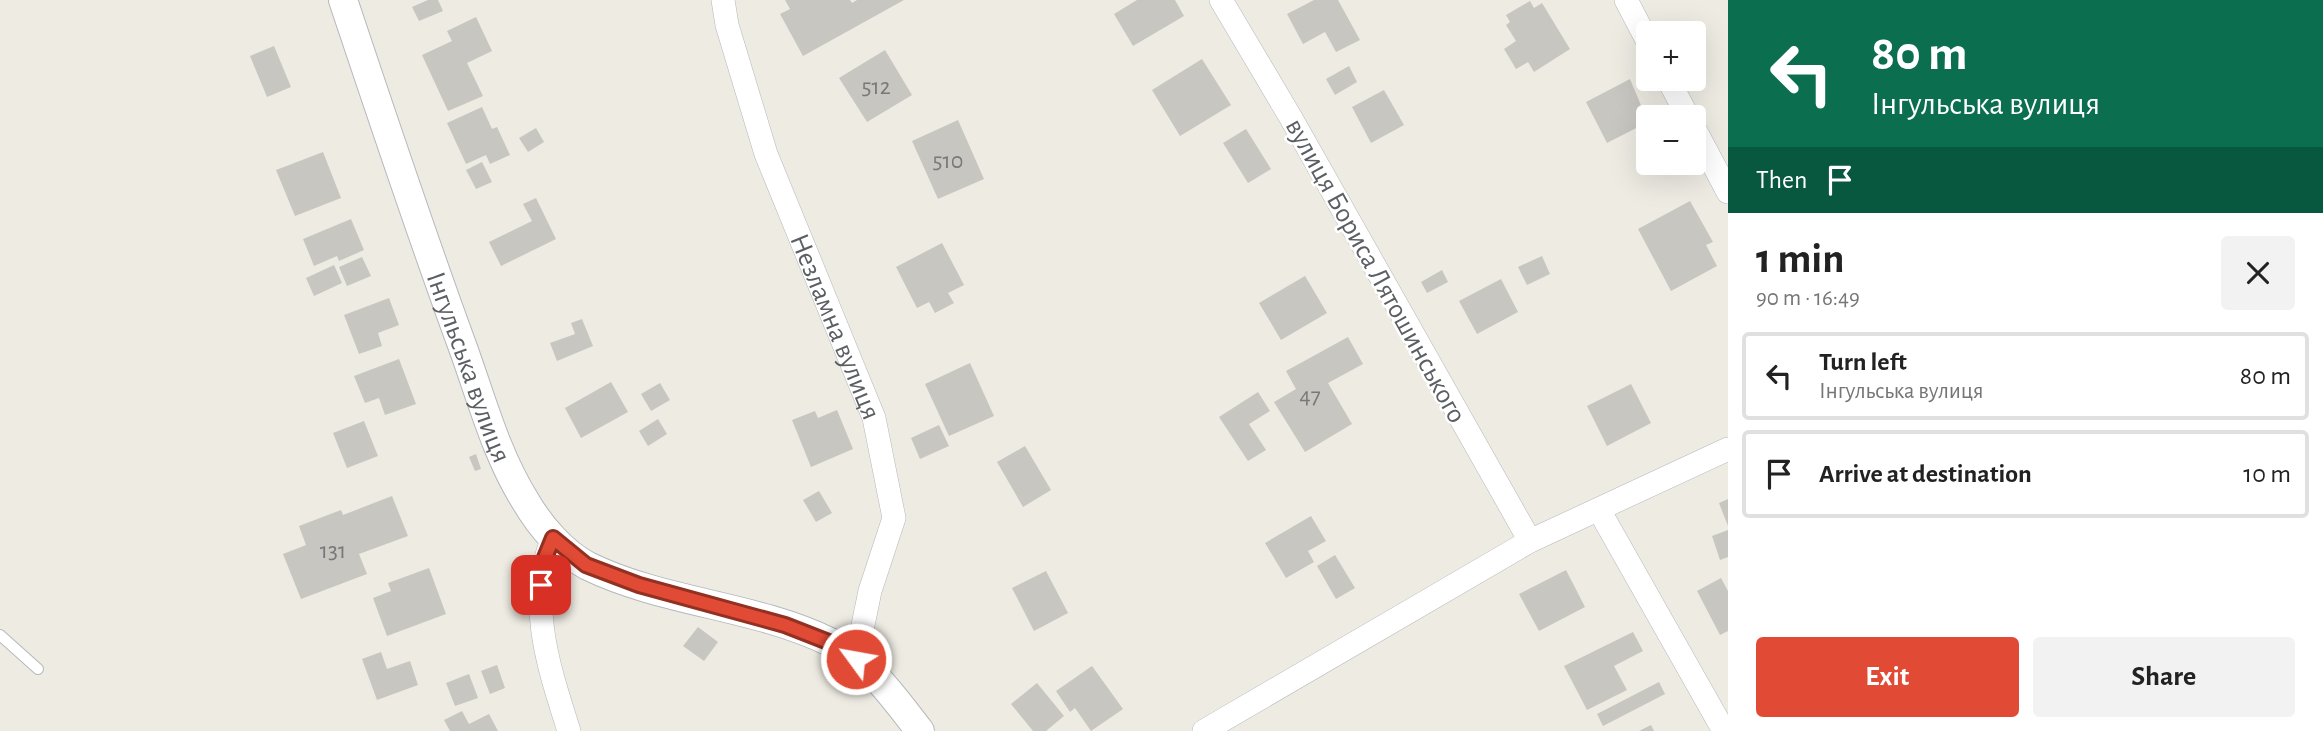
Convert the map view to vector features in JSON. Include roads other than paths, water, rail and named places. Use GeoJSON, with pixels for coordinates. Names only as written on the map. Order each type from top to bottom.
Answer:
{"type":"FeatureCollection","features":[{"type":"Feature","properties":{"kind":"street","name":"Інгульська вулиця"},"geometry":{"type":"LineString","coordinates":[[343,0],[423,239],[498,445],[525,502],[553,538]]}},
{"type":"Feature","properties":{"kind":"street","name":"Незламна вулиця"},"geometry":{"type":"LineString","coordinates":[[723,0],[727,25],[766,154],[874,418],[894,518],[870,591],[856,659]]}},
{"type":"Feature","properties":{"kind":"street","name":"вулиця Бориса Лятошинського"},"geometry":{"type":"LineString","coordinates":[[1221,0],[1291,118],[1530,541]]}},
{"type":"Feature","properties":{"kind":"street"},"geometry":{"type":"LineString","coordinates":[[1626,0],[1637,21]]}},
{"type":"Feature","properties":{"kind":"street"},"geometry":{"type":"LineString","coordinates":[[1706,151],[1728,192]]}},
{"type":"Feature","properties":{"kind":"street"},"geometry":{"type":"LineString","coordinates":[[1204,731],[1530,541],[1728,449]]}},
{"type":"Feature","properties":{"kind":"street"},"geometry":{"type":"LineString","coordinates":[[1599,510],[1724,731]]}},
{"type":"Feature","properties":{"kind":"street"},"geometry":{"type":"LineString","coordinates":[[569,731],[547,658],[541,604],[542,565],[553,538],[586,565],[639,585],[785,625],[831,643],[856,659],[881,681],[920,731]]}},
{"type":"Feature","properties":{"kind":"lane"},"geometry":{"type":"LineString","coordinates":[[0,635],[38,669]]}}]}
